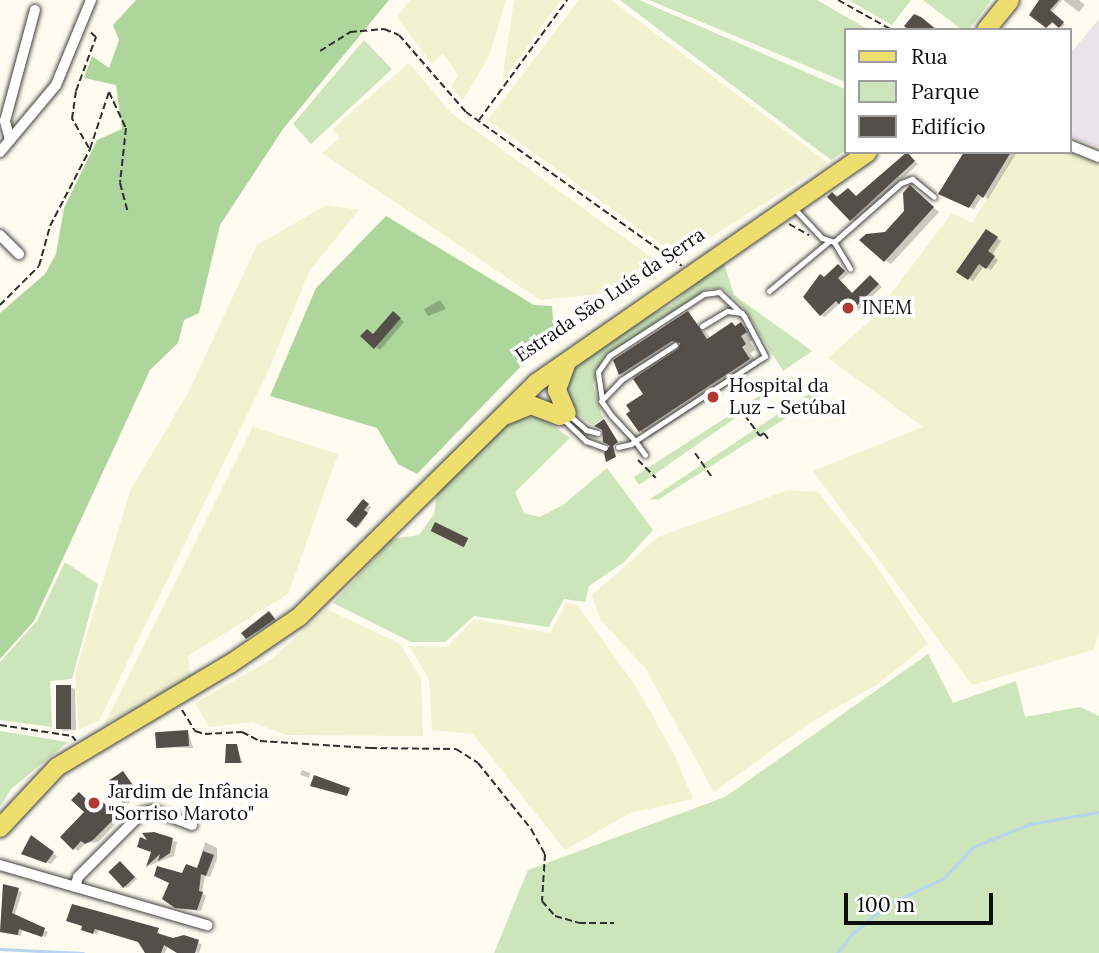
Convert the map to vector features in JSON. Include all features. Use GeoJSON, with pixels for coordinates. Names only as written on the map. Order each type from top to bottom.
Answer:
{"type":"FeatureCollection","features":[{"type":"Feature","properties":{"kind":"main road"},"geometry":{"type":"LineString","coordinates":[[988,28],[1010,0]]}},
{"type":"Feature","properties":{"kind":"main road","name":"Estrada São Luís da Serra"},"geometry":{"type":"LineString","coordinates":[[252,650],[331,583],[476,424],[537,386],[685,269],[864,154]]}},
{"type":"Feature","properties":{"kind":"main road","name":"Estrada São Luís da Serra"},"geometry":{"type":"LineString","coordinates":[[0,828],[37,783],[83,750],[252,650],[332,588],[476,438],[570,358],[787,211],[864,154]]}},
{"type":"Feature","properties":{"kind":"main road"},"geometry":{"type":"LineString","coordinates":[[564,415],[557,381],[570,358]]}},
{"type":"Feature","properties":{"kind":"main road"},"geometry":{"type":"LineString","coordinates":[[476,438],[526,406],[544,407],[564,415]]}},
{"type":"Feature","properties":{"kind":"street"},"geometry":{"type":"LineString","coordinates":[[0,152],[57,85],[84,26],[91,0]]}},
{"type":"Feature","properties":{"kind":"street"},"geometry":{"type":"LineString","coordinates":[[10,140],[5,121],[35,10]]}},
{"type":"Feature","properties":{"kind":"street"},"geometry":{"type":"LineString","coordinates":[[1071,146],[1099,157]]}},
{"type":"Feature","properties":{"kind":"street"},"geometry":{"type":"LineString","coordinates":[[0,235],[19,254]]}},
{"type":"Feature","properties":{"kind":"street"},"geometry":{"type":"LineString","coordinates":[[75,887],[78,877],[142,813],[153,810],[192,825]]}},
{"type":"Feature","properties":{"kind":"street"},"geometry":{"type":"LineString","coordinates":[[0,865],[207,925]]}},
{"type":"Feature","properties":{"kind":"lane"},"geometry":{"type":"LineString","coordinates":[[769,290],[901,183],[912,179],[934,197]]}},
{"type":"Feature","properties":{"kind":"lane"},"geometry":{"type":"LineString","coordinates":[[787,211],[831,242],[850,269]]}},
{"type":"Feature","properties":{"kind":"lane"},"geometry":{"type":"LineString","coordinates":[[618,447],[635,441],[765,356],[742,313],[727,296],[704,294],[604,360],[596,385],[601,401],[611,415],[635,441],[645,455]]}},
{"type":"Feature","properties":{"kind":"lane"},"geometry":{"type":"LineString","coordinates":[[702,326],[727,311],[742,313]]}},
{"type":"Feature","properties":{"kind":"lane"},"geometry":{"type":"LineString","coordinates":[[601,401],[606,391],[675,345]]}},
{"type":"Feature","properties":{"kind":"lane"},"geometry":{"type":"LineString","coordinates":[[537,386],[586,442],[605,448]]}},
{"type":"Feature","properties":{"kind":"lane"},"geometry":{"type":"LineString","coordinates":[[537,386],[548,388],[564,415],[586,430],[598,433]]}},
{"type":"Feature","properties":{"kind":"lane"},"geometry":{"type":"LineString","coordinates":[[610,425],[611,415]]}},
{"type":"Feature","properties":{"kind":"path"},"geometry":{"type":"LineString","coordinates":[[479,120],[567,0]]}},
{"type":"Feature","properties":{"kind":"path"},"geometry":{"type":"LineString","coordinates":[[838,0],[888,28]]}},
{"type":"Feature","properties":{"kind":"path"},"geometry":{"type":"LineString","coordinates":[[84,26],[96,37],[76,91],[72,119],[90,149]]}},
{"type":"Feature","properties":{"kind":"path"},"geometry":{"type":"LineString","coordinates":[[320,51],[350,32],[384,29],[399,35],[452,99],[685,269]]}},
{"type":"Feature","properties":{"kind":"path"},"geometry":{"type":"LineString","coordinates":[[0,305],[38,266],[50,226],[90,149],[109,92],[126,128],[120,183],[128,213]]}},
{"type":"Feature","properties":{"kind":"path"},"geometry":{"type":"LineString","coordinates":[[787,211],[814,238],[821,237]]}},
{"type":"Feature","properties":{"kind":"path"},"geometry":{"type":"LineString","coordinates":[[732,398],[760,436],[764,433],[769,440]]}},
{"type":"Feature","properties":{"kind":"path"},"geometry":{"type":"LineString","coordinates":[[695,453],[712,477]]}},
{"type":"Feature","properties":{"kind":"path"},"geometry":{"type":"LineString","coordinates":[[638,460],[649,475],[653,472],[656,478]]}},
{"type":"Feature","properties":{"kind":"path"},"geometry":{"type":"LineString","coordinates":[[175,696],[195,731],[205,734],[242,732],[260,741],[370,748],[456,748],[478,763],[531,829],[545,854],[542,901],[555,916],[579,923],[614,923]]}},
{"type":"Feature","properties":{"kind":"path"},"geometry":{"type":"LineString","coordinates":[[0,726],[72,736],[83,750]]}},
{"type":"Feature","properties":{"kind":"shaded area"},"geometry":{"type":"Polygon","coordinates":[[[1099,19],[1099,147],[1071,138],[1071,53],[1099,19]]]}},
{"type":"Feature","properties":{"kind":"green space"},"geometry":{"type":"Polygon","coordinates":[[[136,0],[389,0],[283,129],[220,225],[199,313],[184,320],[178,343],[150,370],[34,621],[0,659],[0,313],[45,274],[56,254],[64,208],[97,140],[122,129],[116,85],[84,78],[92,56],[109,68],[119,40],[113,25],[136,0]]]}},
{"type":"Feature","properties":{"kind":"green space"},"geometry":{"type":"Polygon","coordinates":[[[410,0],[506,0],[489,56],[463,100],[451,86],[458,75],[443,53],[432,64],[397,17],[410,0]]]}},
{"type":"Feature","properties":{"kind":"green space"},"geometry":{"type":"Polygon","coordinates":[[[514,0],[561,0],[502,81],[514,0]]]}},
{"type":"Feature","properties":{"kind":"green space"},"geometry":{"type":"Polygon","coordinates":[[[579,0],[611,0],[828,163],[679,257],[488,120],[579,0]]]}},
{"type":"Feature","properties":{"kind":"green space"},"geometry":{"type":"Polygon","coordinates":[[[620,0],[639,0],[844,89],[844,152],[831,160],[620,0]]]}},
{"type":"Feature","properties":{"kind":"green space"},"geometry":{"type":"Polygon","coordinates":[[[649,0],[817,0],[866,28],[844,28],[844,82],[649,0]]]}},
{"type":"Feature","properties":{"kind":"green space"},"geometry":{"type":"Polygon","coordinates":[[[849,0],[911,0],[892,25],[849,0]]]}},
{"type":"Feature","properties":{"kind":"green space"},"geometry":{"type":"Polygon","coordinates":[[[923,0],[991,0],[970,28],[959,28],[923,0]]]}},
{"type":"Feature","properties":{"kind":"green space"},"geometry":{"type":"Polygon","coordinates":[[[364,40],[392,69],[311,144],[293,124],[364,40]]]}},
{"type":"Feature","properties":{"kind":"green space"},"geometry":{"type":"Polygon","coordinates":[[[409,63],[450,112],[663,266],[617,292],[540,300],[322,153],[340,138],[332,129],[409,63]]]}},
{"type":"Feature","properties":{"kind":"green space"},"geometry":{"type":"Polygon","coordinates":[[[1071,153],[1099,164],[1099,633],[1093,650],[972,685],[813,471],[923,427],[828,358],[872,319],[952,213],[972,223],[1014,154],[1071,153]]]}},
{"type":"Feature","properties":{"kind":"green space"},"geometry":{"type":"Polygon","coordinates":[[[327,205],[359,210],[310,270],[269,369],[99,721],[79,729],[75,674],[130,491],[188,393],[257,245],[327,205]]]}},
{"type":"Feature","properties":{"kind":"green space"},"geometry":{"type":"Polygon","coordinates":[[[386,216],[534,305],[552,306],[554,332],[417,474],[398,464],[377,428],[270,396],[316,288],[386,216]]]}},
{"type":"Feature","properties":{"kind":"green space"},"geometry":{"type":"Polygon","coordinates":[[[723,260],[734,295],[812,351],[783,371],[742,306],[724,289],[709,288],[603,358],[593,385],[603,419],[593,425],[578,415],[564,392],[571,368],[643,318],[670,306],[723,260]]]}},
{"type":"Feature","properties":{"kind":"green space"},"geometry":{"type":"Polygon","coordinates":[[[794,377],[639,485],[634,477],[785,379],[794,377]]]}},
{"type":"Feature","properties":{"kind":"green space"},"geometry":{"type":"Polygon","coordinates":[[[822,385],[831,389],[658,500],[650,499],[822,385]]]}},
{"type":"Feature","properties":{"kind":"green space"},"geometry":{"type":"Polygon","coordinates":[[[538,415],[570,438],[515,492],[524,513],[540,517],[563,505],[607,468],[653,530],[624,562],[589,586],[585,602],[564,599],[549,627],[474,616],[445,642],[411,642],[333,603],[392,539],[419,535],[434,514],[437,493],[509,422],[538,415]]]}},
{"type":"Feature","properties":{"kind":"green space"},"geometry":{"type":"Polygon","coordinates":[[[253,427],[338,454],[288,594],[188,656],[191,677],[104,725],[253,427]]]}},
{"type":"Feature","properties":{"kind":"green space"},"geometry":{"type":"Polygon","coordinates":[[[788,490],[818,492],[876,565],[928,644],[876,685],[808,724],[714,792],[645,668],[600,619],[592,595],[658,537],[788,490]]]}},
{"type":"Feature","properties":{"kind":"green space"},"geometry":{"type":"Polygon","coordinates":[[[65,562],[98,584],[72,679],[50,681],[52,727],[0,720],[0,662],[37,621],[65,562]]]}},
{"type":"Feature","properties":{"kind":"green space"},"geometry":{"type":"Polygon","coordinates":[[[566,603],[577,605],[635,685],[673,752],[693,799],[630,813],[565,850],[473,734],[432,730],[429,679],[409,646],[447,647],[474,619],[550,633],[566,603]]]}},
{"type":"Feature","properties":{"kind":"green space"},"geometry":{"type":"Polygon","coordinates":[[[326,609],[399,643],[421,678],[423,736],[286,735],[252,722],[209,727],[195,703],[272,659],[326,609]]]}},
{"type":"Feature","properties":{"kind":"green space"},"geometry":{"type":"Polygon","coordinates":[[[928,654],[953,703],[1016,681],[1025,717],[1080,707],[1099,716],[1099,953],[494,953],[528,870],[725,797],[928,654]]]}},
{"type":"Feature","properties":{"kind":"green space"},"geometry":{"type":"Polygon","coordinates":[[[0,731],[68,742],[11,789],[0,807],[0,731]]]}},
{"type":"Feature","properties":{"kind":"building"},"geometry":{"type":"Polygon","coordinates":[[[1039,0],[1059,0],[1050,10],[1064,22],[1059,28],[1052,22],[1046,28],[1029,15],[1039,0]]]}},
{"type":"Feature","properties":{"kind":"building"},"geometry":{"type":"Polygon","coordinates":[[[914,14],[935,28],[906,28],[904,26],[914,14]]]}},
{"type":"Feature","properties":{"kind":"building"},"geometry":{"type":"Polygon","coordinates":[[[905,154],[909,154],[915,161],[850,221],[827,197],[832,192],[837,197],[848,188],[856,196],[905,154]]]}},
{"type":"Feature","properties":{"kind":"building"},"geometry":{"type":"Polygon","coordinates":[[[963,154],[1010,154],[983,198],[978,194],[969,208],[938,194],[963,154]]]}},
{"type":"Feature","properties":{"kind":"building"},"geometry":{"type":"Polygon","coordinates":[[[910,185],[934,207],[884,262],[859,240],[866,234],[885,232],[904,211],[903,193],[910,185]]]}},
{"type":"Feature","properties":{"kind":"building"},"geometry":{"type":"Polygon","coordinates":[[[986,229],[998,237],[988,251],[995,256],[986,269],[979,264],[968,280],[956,272],[986,229]]]}},
{"type":"Feature","properties":{"kind":"building"},"geometry":{"type":"Polygon","coordinates":[[[838,264],[845,271],[838,278],[852,293],[870,275],[879,284],[848,314],[836,301],[820,316],[803,297],[820,274],[824,277],[838,264]]]}},
{"type":"Feature","properties":{"kind":"building"},"geometry":{"type":"Polygon","coordinates":[[[393,311],[401,318],[374,349],[360,336],[367,329],[373,334],[393,311]]]}},
{"type":"Feature","properties":{"kind":"building"},"geometry":{"type":"Polygon","coordinates":[[[688,311],[707,339],[732,322],[735,326],[741,322],[747,332],[741,336],[746,344],[742,347],[750,359],[639,432],[626,414],[630,411],[626,405],[643,394],[633,379],[678,349],[680,343],[672,341],[619,375],[613,360],[688,311]]]}},
{"type":"Feature","properties":{"kind":"building"},"geometry":{"type":"Polygon","coordinates":[[[604,419],[618,442],[613,446],[616,457],[606,462],[604,453],[610,446],[603,442],[602,430],[594,426],[604,419]]]}},
{"type":"Feature","properties":{"kind":"building"},"geometry":{"type":"Polygon","coordinates":[[[363,499],[369,504],[364,510],[368,513],[356,528],[346,520],[363,499]]]}},
{"type":"Feature","properties":{"kind":"building"},"geometry":{"type":"Polygon","coordinates":[[[435,522],[468,538],[464,547],[431,531],[435,522]]]}},
{"type":"Feature","properties":{"kind":"building"},"geometry":{"type":"Polygon","coordinates":[[[269,611],[275,619],[246,639],[241,633],[269,611]]]}},
{"type":"Feature","properties":{"kind":"building"},"geometry":{"type":"Polygon","coordinates":[[[56,685],[71,685],[71,729],[56,729],[56,685]]]}},
{"type":"Feature","properties":{"kind":"building"},"geometry":{"type":"Polygon","coordinates":[[[188,730],[189,746],[156,748],[155,732],[188,730]]]}},
{"type":"Feature","properties":{"kind":"building"},"geometry":{"type":"Polygon","coordinates":[[[226,744],[237,744],[241,763],[225,763],[226,744]]]}},
{"type":"Feature","properties":{"kind":"building"},"geometry":{"type":"Polygon","coordinates":[[[123,771],[137,791],[124,805],[108,781],[123,771]]]}},
{"type":"Feature","properties":{"kind":"building"},"geometry":{"type":"Polygon","coordinates":[[[314,775],[350,788],[347,796],[310,786],[314,775]]]}},
{"type":"Feature","properties":{"kind":"building"},"geometry":{"type":"Polygon","coordinates":[[[79,792],[92,805],[99,798],[117,816],[93,840],[85,844],[81,841],[73,850],[60,837],[84,812],[71,800],[79,792]]]}},
{"type":"Feature","properties":{"kind":"building"},"geometry":{"type":"Polygon","coordinates":[[[154,832],[173,838],[170,853],[158,861],[160,854],[146,867],[151,852],[137,847],[140,837],[147,840],[142,833],[154,832]]]}},
{"type":"Feature","properties":{"kind":"building"},"geometry":{"type":"Polygon","coordinates":[[[31,835],[54,852],[46,863],[21,854],[31,835]]]}},
{"type":"Feature","properties":{"kind":"building"},"geometry":{"type":"Polygon","coordinates":[[[203,851],[214,855],[206,876],[201,874],[199,891],[203,892],[197,910],[175,908],[162,899],[169,883],[154,876],[157,866],[182,873],[186,864],[197,868],[203,851]]]}},
{"type":"Feature","properties":{"kind":"building"},"geometry":{"type":"Polygon","coordinates":[[[120,861],[135,877],[123,888],[108,872],[120,861]]]}},
{"type":"Feature","properties":{"kind":"building"},"geometry":{"type":"Polygon","coordinates":[[[3,884],[19,888],[12,913],[45,928],[42,937],[19,929],[18,935],[0,932],[3,884]]]}},
{"type":"Feature","properties":{"kind":"building"},"geometry":{"type":"Polygon","coordinates":[[[72,904],[159,928],[157,933],[173,938],[184,935],[199,940],[195,953],[177,953],[164,945],[161,953],[145,953],[138,942],[95,929],[93,934],[81,930],[82,926],[66,921],[72,904]]]}},
{"type":"Feature","properties":{"kind":"waterway"},"geometry":{"type":"LineString","coordinates":[[837,953],[852,934],[887,905],[944,878],[973,847],[1030,824],[1099,812]]}},
{"type":"Feature","properties":{"kind":"waterway"},"geometry":{"type":"LineString","coordinates":[[0,949],[83,953]]}},
{"type":"Feature","properties":{"kind":"place","name":"INEM"},"geometry":{"type":"Point","coordinates":[848,308]}},
{"type":"Feature","properties":{"kind":"place","name":"Hospital da Luz - Setúbal"},"geometry":{"type":"Point","coordinates":[713,397]}},
{"type":"Feature","properties":{"kind":"place","name":"Jardim de Infância \"Sorriso Maroto\""},"geometry":{"type":"Point","coordinates":[94,803]}}]}
